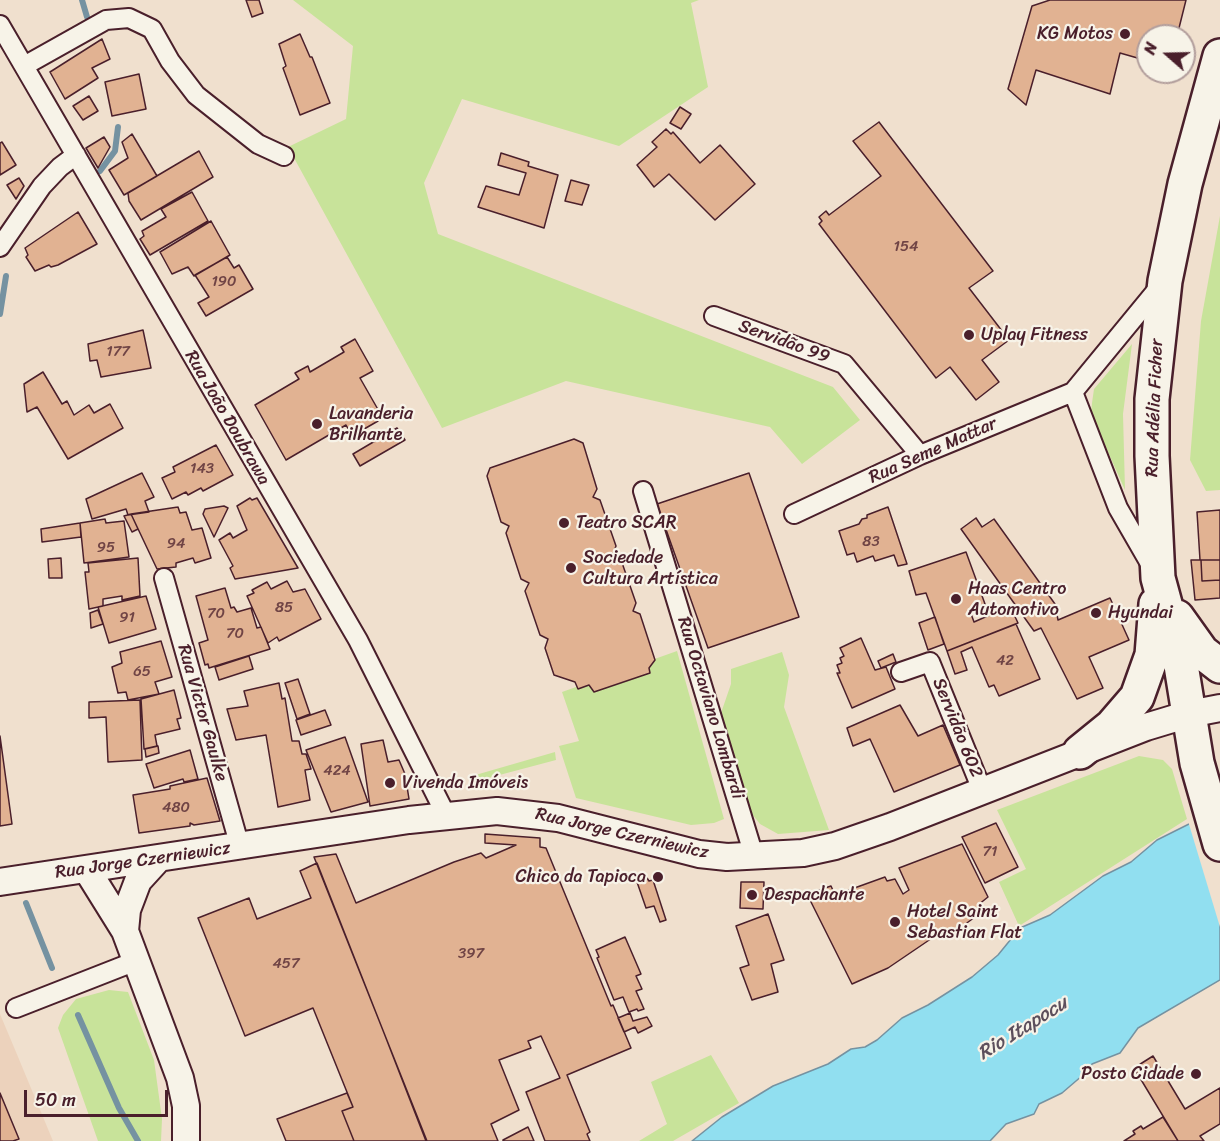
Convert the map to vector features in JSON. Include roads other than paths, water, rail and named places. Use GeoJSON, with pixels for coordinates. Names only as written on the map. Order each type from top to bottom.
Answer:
{"type":"FeatureCollection","features":[{"type":"Feature","properties":{"kind":"highway","name":"Rua Adélia Ficher"},"geometry":{"type":"LineString","coordinates":[[1220,56],[1185,184],[1165,281],[1152,399],[1152,497],[1158,578],[1180,658],[1204,711],[1197,763],[1220,844]]}},
{"type":"Feature","properties":{"kind":"highway"},"geometry":{"type":"LineString","coordinates":[[1158,578],[1179,620],[1202,652],[1220,666]]}},
{"type":"Feature","properties":{"kind":"highway"},"geometry":{"type":"LineString","coordinates":[[1080,752],[1126,712],[1147,676],[1152,656],[1158,578]]}},
{"type":"Feature","properties":{"kind":"main road","name":"Rua Jorge Czerniewicz"},"geometry":{"type":"LineString","coordinates":[[0,882],[446,815],[497,811],[558,818],[699,854],[754,856],[802,853],[835,846],[890,827],[1080,752],[1204,711]]}},
{"type":"Feature","properties":{"kind":"main road"},"geometry":{"type":"LineString","coordinates":[[125,931],[131,896],[138,881],[159,858]]}},
{"type":"Feature","properties":{"kind":"main road"},"geometry":{"type":"LineString","coordinates":[[87,870],[125,931],[183,1090],[186,1141]]}},
{"type":"Feature","properties":{"kind":"street"},"geometry":{"type":"LineString","coordinates":[[24,66],[106,20],[129,18],[152,29],[170,61],[196,95],[258,144],[284,156]]}},
{"type":"Feature","properties":{"kind":"street","name":"Rua João Doubrawa"},"geometry":{"type":"LineString","coordinates":[[0,25],[358,640],[446,815]]}},
{"type":"Feature","properties":{"kind":"street"},"geometry":{"type":"LineString","coordinates":[[0,247],[42,186],[60,167],[76,155]]}},
{"type":"Feature","properties":{"kind":"street","name":"Rua Seme Mattar"},"geometry":{"type":"LineString","coordinates":[[795,514],[920,455],[1073,392],[1165,281]]}},
{"type":"Feature","properties":{"kind":"street","name":"Servidão 99"},"geometry":{"type":"LineString","coordinates":[[714,316],[844,364],[920,455]]}},
{"type":"Feature","properties":{"kind":"street"},"geometry":{"type":"LineString","coordinates":[[1073,392],[1118,508],[1158,578]]}},
{"type":"Feature","properties":{"kind":"street","name":"Rua Octaviano Lombardi"},"geometry":{"type":"LineString","coordinates":[[643,491],[754,856]]}},
{"type":"Feature","properties":{"kind":"street","name":"Rua Victor Gaulke"},"geometry":{"type":"LineString","coordinates":[[164,578],[240,847]]}},
{"type":"Feature","properties":{"kind":"street","name":"Servidão 602"},"geometry":{"type":"LineString","coordinates":[[901,672],[930,662],[982,790]]}},
{"type":"Feature","properties":{"kind":"street"},"geometry":{"type":"LineString","coordinates":[[16,1008],[136,962]]}},
{"type":"Feature","properties":{"kind":"water","name":"Rio Itapocu"},"geometry":{"type":"Polygon","coordinates":[[[1193,822],[1220,918],[1220,980],[1138,1028],[1120,1053],[1092,1064],[1090,1069],[1062,1093],[1039,1104],[1034,1114],[1006,1124],[990,1141],[692,1141],[722,1117],[773,1086],[828,1064],[851,1049],[865,1047],[877,1040],[902,1018],[928,1005],[972,977],[998,955],[1020,928],[1050,915],[1103,876],[1131,862],[1157,840],[1193,822]]]}},
{"type":"Feature","properties":{"kind":"waterway"},"geometry":{"type":"LineString","coordinates":[[82,0],[87,17]]}},
{"type":"Feature","properties":{"kind":"waterway"},"geometry":{"type":"LineString","coordinates":[[100,171],[115,151],[118,127]]}},
{"type":"Feature","properties":{"kind":"waterway"},"geometry":{"type":"LineString","coordinates":[[0,314],[6,276]]}},
{"type":"Feature","properties":{"kind":"waterway"},"geometry":{"type":"LineString","coordinates":[[26,903],[52,968]]}},
{"type":"Feature","properties":{"kind":"waterway"},"geometry":{"type":"LineString","coordinates":[[78,1015],[119,1108],[138,1141]]}},
{"type":"Feature","properties":{"kind":"place","name":"KG Motos"},"geometry":{"type":"Point","coordinates":[1125,34]}},
{"type":"Feature","properties":{"kind":"place","name":"Uplay Fitness"},"geometry":{"type":"Point","coordinates":[969,335]}},
{"type":"Feature","properties":{"kind":"place","name":"Lavanderia Brilhante"},"geometry":{"type":"Point","coordinates":[317,424]}},
{"type":"Feature","properties":{"kind":"place","name":"Teatro SCAR"},"geometry":{"type":"Point","coordinates":[564,523]}},
{"type":"Feature","properties":{"kind":"place","name":"Sociedade Cultura Artística"},"geometry":{"type":"Point","coordinates":[571,568]}},
{"type":"Feature","properties":{"kind":"place","name":"Haas Centro Automotivo"},"geometry":{"type":"Point","coordinates":[956,599]}},
{"type":"Feature","properties":{"kind":"place","name":"Hyundai"},"geometry":{"type":"Point","coordinates":[1096,613]}},
{"type":"Feature","properties":{"kind":"place","name":"Vivenda Imóveis"},"geometry":{"type":"Point","coordinates":[390,783]}},
{"type":"Feature","properties":{"kind":"place","name":"Chico da Tapioca"},"geometry":{"type":"Point","coordinates":[658,877]}},
{"type":"Feature","properties":{"kind":"place","name":"Despachante"},"geometry":{"type":"Point","coordinates":[752,895]}},
{"type":"Feature","properties":{"kind":"place","name":"Hotel Saint Sebastian Flat"},"geometry":{"type":"Point","coordinates":[895,922]}},
{"type":"Feature","properties":{"kind":"place","name":"Posto Cidade"},"geometry":{"type":"Point","coordinates":[1196,1074]}}]}
